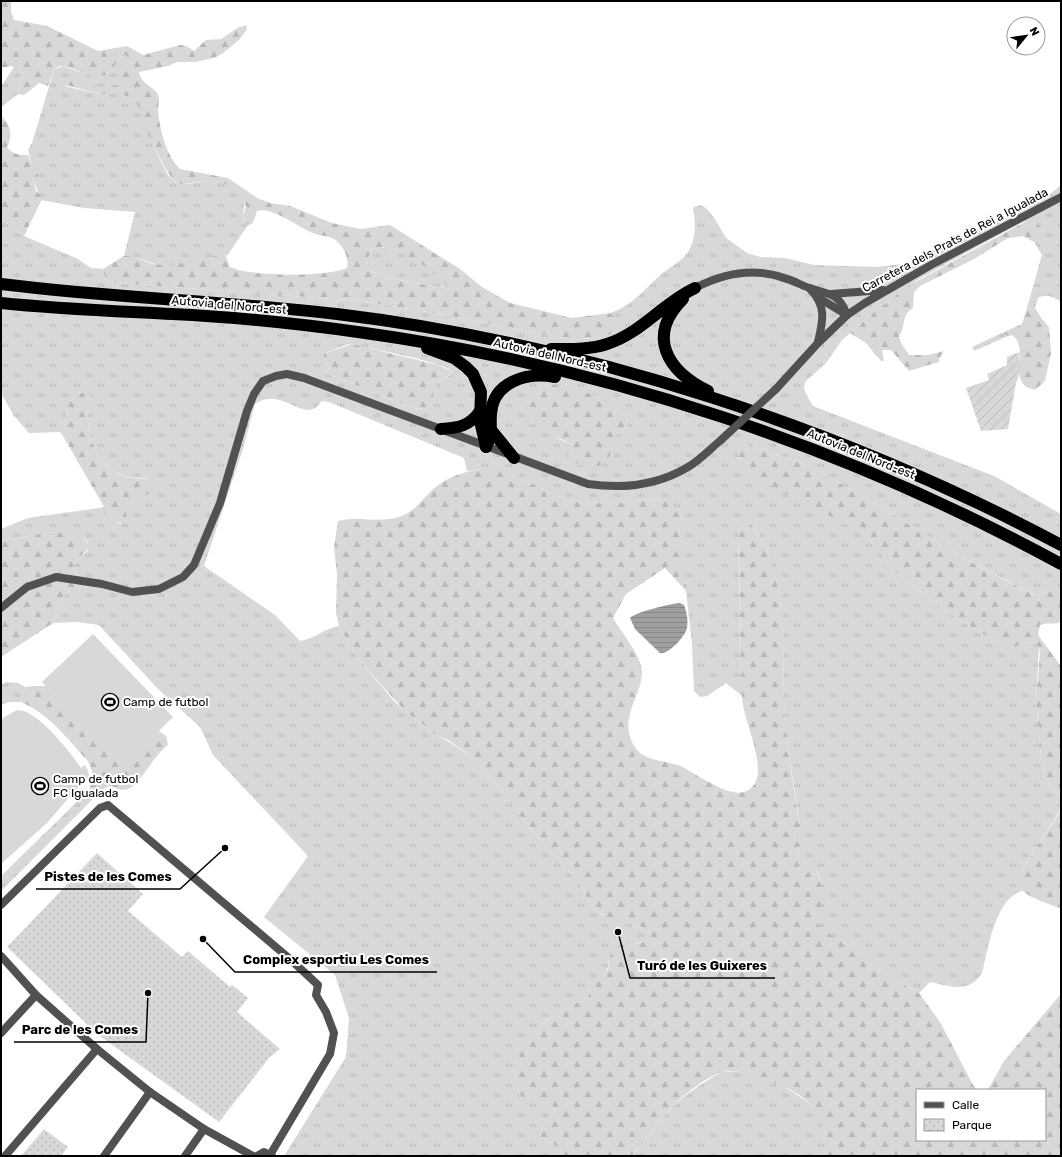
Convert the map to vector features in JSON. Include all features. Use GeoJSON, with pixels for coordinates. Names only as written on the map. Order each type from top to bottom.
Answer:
{"type":"FeatureCollection","features":[{"type":"Feature","properties":{"kind":"highway","name":"Autovia del Nord-est"},"geometry":{"type":"LineString","coordinates":[[1,284],[339,314],[419,327],[533,349],[645,378],[728,403],[810,432],[918,475],[1010,518],[1061,545]]}},
{"type":"Feature","properties":{"kind":"highway"},"geometry":{"type":"LineString","coordinates":[[533,349],[578,349],[607,344],[627,335],[669,303],[694,288]]}},
{"type":"Feature","properties":{"kind":"highway"},"geometry":{"type":"LineString","coordinates":[[694,288],[679,302],[669,317],[665,331],[666,351],[674,367],[684,377],[728,403]]}},
{"type":"Feature","properties":{"kind":"highway","name":"Autovia del Nord-est"},"geometry":{"type":"LineString","coordinates":[[1,302],[86,310],[175,314],[265,322],[414,341],[456,348],[594,379],[679,404],[793,442],[862,468],[978,520],[1061,564]]}},
{"type":"Feature","properties":{"kind":"highway"},"geometry":{"type":"LineString","coordinates":[[414,341],[429,349],[454,358],[466,367],[472,374],[479,388],[481,401],[480,421],[486,447]]}},
{"type":"Feature","properties":{"kind":"highway"},"geometry":{"type":"LineString","coordinates":[[486,447],[492,432],[490,414],[495,398],[506,385],[516,379],[541,374],[572,380],[594,379]]}},
{"type":"Feature","properties":{"kind":"highway"},"geometry":{"type":"LineString","coordinates":[[441,429],[465,425],[475,418],[480,411]]}},
{"type":"Feature","properties":{"kind":"highway"},"geometry":{"type":"LineString","coordinates":[[492,432],[514,458]]}},
{"type":"Feature","properties":{"kind":"street","name":"Carretera dels Prats de Rei a Igualada"},"geometry":{"type":"LineString","coordinates":[[1,608],[27,587],[56,577],[102,584],[132,592],[159,589],[184,577],[194,565],[220,503],[247,411],[254,394],[263,381],[276,376],[287,374],[304,378],[514,458],[588,484],[610,487],[638,485],[661,479],[688,467],[721,440],[776,389],[818,343],[847,315],[884,290],[1061,197]]}},
{"type":"Feature","properties":{"kind":"street"},"geometry":{"type":"LineString","coordinates":[[694,288],[725,276],[758,272],[787,278],[810,288],[830,294],[840,300],[847,315]]}},
{"type":"Feature","properties":{"kind":"street"},"geometry":{"type":"LineString","coordinates":[[810,288],[818,297],[847,315]]}},
{"type":"Feature","properties":{"kind":"street"},"geometry":{"type":"LineString","coordinates":[[830,294],[884,290]]}},
{"type":"Feature","properties":{"kind":"street"},"geometry":{"type":"LineString","coordinates":[[818,297],[822,307],[823,323],[818,343]]}},
{"type":"Feature","properties":{"kind":"street"},"geometry":{"type":"LineString","coordinates":[[1,906],[100,808],[105,805],[115,809],[318,984],[316,995],[326,1012],[334,1033],[330,1054],[271,1155],[263,1152],[257,1156]]}},
{"type":"Feature","properties":{"kind":"street"},"geometry":{"type":"LineString","coordinates":[[1,956],[36,995],[97,1049],[150,1092],[204,1129],[253,1156]]}},
{"type":"Feature","properties":{"kind":"street"},"geometry":{"type":"LineString","coordinates":[[1,1033],[36,995]]}},
{"type":"Feature","properties":{"kind":"street"},"geometry":{"type":"LineString","coordinates":[[5,1156],[97,1049]]}},
{"type":"Feature","properties":{"kind":"street"},"geometry":{"type":"LineString","coordinates":[[104,1156],[150,1092]]}},
{"type":"Feature","properties":{"kind":"street"},"geometry":{"type":"LineString","coordinates":[[185,1156],[204,1129]]}},
{"type":"Feature","properties":{"kind":"green space"},"geometry":{"type":"Polygon","coordinates":[[[1,1],[11,1],[11,12],[14,20],[47,26],[98,51],[127,46],[143,55],[180,45],[186,46],[194,51],[206,40],[221,39],[239,27],[246,26],[247,29],[239,40],[223,53],[214,58],[195,62],[177,62],[168,66],[139,72],[140,77],[158,94],[160,127],[164,142],[171,157],[180,169],[228,178],[257,198],[270,203],[290,206],[332,223],[360,229],[390,225],[460,269],[482,287],[510,303],[572,318],[610,313],[617,319],[619,331],[602,337],[573,340],[451,316],[362,301],[114,283],[106,280],[103,269],[124,256],[131,256],[152,264],[171,265],[225,254],[230,267],[254,273],[288,275],[337,271],[347,268],[347,259],[343,248],[334,239],[313,233],[278,214],[263,210],[257,211],[253,223],[248,225],[243,216],[246,207],[243,197],[224,183],[208,181],[181,184],[173,180],[165,168],[149,136],[136,101],[122,94],[99,94],[62,84],[63,81],[69,79],[89,87],[124,84],[121,67],[127,58],[126,55],[120,59],[109,73],[99,76],[87,75],[65,66],[60,66],[54,70],[48,86],[39,83],[24,95],[18,94],[17,87],[23,76],[20,70],[11,66],[1,68],[1,1]],[[380,247],[372,249],[368,257],[368,266],[371,271],[389,278],[449,289],[435,273],[419,262],[397,250],[380,247]]]}},
{"type":"Feature","properties":{"kind":"green space"},"geometry":{"type":"Polygon","coordinates":[[[127,55],[122,67],[124,84],[115,87],[89,87],[76,83],[64,86],[99,94],[122,94],[136,101],[158,156],[169,176],[174,181],[185,184],[210,181],[222,182],[243,198],[243,217],[248,225],[227,256],[225,254],[179,265],[163,265],[134,257],[124,256],[135,212],[84,208],[41,200],[34,181],[37,175],[32,167],[28,150],[32,143],[54,70],[63,66],[90,75],[103,75],[109,73],[120,58],[127,55]]]}},
{"type":"Feature","properties":{"kind":"green space"},"geometry":{"type":"Polygon","coordinates":[[[14,67],[20,70],[23,76],[17,87],[18,94],[1,107],[1,87],[14,67]]]}},
{"type":"Feature","properties":{"kind":"green space"},"geometry":{"type":"Polygon","coordinates":[[[1,116],[7,123],[10,131],[10,139],[7,147],[16,154],[28,155],[32,167],[38,175],[34,181],[36,191],[43,197],[24,236],[1,218],[1,116]]]}},
{"type":"Feature","properties":{"kind":"green space"},"geometry":{"type":"Polygon","coordinates":[[[1061,185],[1061,301],[1050,296],[1044,296],[1038,298],[1035,308],[1026,311],[1042,255],[1034,242],[1039,236],[1040,224],[1024,221],[919,279],[874,312],[842,340],[826,363],[805,382],[804,388],[813,406],[994,476],[1061,514],[1061,588],[1035,595],[965,559],[810,466],[744,444],[739,458],[867,535],[896,573],[953,616],[1002,645],[1009,645],[1013,648],[1021,643],[1035,642],[1039,647],[1036,698],[1041,757],[1045,776],[1051,787],[1061,796],[1061,805],[1056,817],[1028,860],[1023,871],[1020,881],[1022,891],[1013,896],[1005,904],[999,914],[990,939],[982,973],[977,980],[965,986],[959,987],[930,982],[919,993],[887,975],[861,954],[842,941],[826,933],[819,927],[817,917],[822,893],[820,879],[816,870],[805,875],[799,872],[799,826],[797,803],[786,733],[782,623],[779,594],[773,567],[764,543],[749,522],[738,529],[742,696],[726,683],[707,696],[700,697],[694,691],[692,644],[679,529],[681,515],[660,500],[648,499],[620,503],[581,502],[568,500],[507,473],[481,469],[467,471],[464,458],[329,402],[322,401],[317,407],[307,410],[280,400],[272,399],[264,400],[255,404],[243,449],[204,566],[275,615],[300,641],[339,626],[359,660],[395,702],[425,727],[471,756],[498,785],[529,827],[579,882],[592,906],[602,915],[629,922],[647,930],[651,935],[648,940],[635,944],[609,961],[605,973],[589,989],[589,996],[547,1020],[534,1031],[515,1072],[519,1092],[539,1102],[553,1104],[557,1109],[545,1123],[540,1136],[561,1149],[562,1156],[284,1156],[346,1057],[349,1018],[335,975],[264,917],[308,856],[213,755],[200,727],[157,688],[99,625],[77,622],[53,623],[58,603],[71,588],[86,588],[73,567],[78,558],[88,551],[88,542],[85,539],[52,532],[1,541],[1,529],[28,518],[99,508],[111,519],[120,524],[127,519],[125,511],[128,504],[150,493],[148,479],[127,477],[116,472],[108,467],[97,452],[88,425],[91,395],[81,392],[71,401],[67,411],[63,436],[60,432],[29,433],[14,416],[1,393],[1,218],[24,236],[78,259],[91,268],[103,269],[106,280],[114,283],[362,301],[451,316],[573,340],[602,337],[617,319],[610,313],[626,306],[639,296],[664,272],[684,257],[693,241],[695,222],[693,210],[694,207],[700,205],[706,208],[715,219],[726,238],[747,253],[760,257],[785,258],[814,265],[877,267],[910,263],[982,225],[1005,218],[1049,195],[1061,185]],[[348,344],[323,354],[329,368],[326,373],[413,408],[427,407],[432,400],[437,382],[449,376],[453,372],[420,359],[348,344]],[[549,383],[526,402],[532,422],[561,440],[574,445],[575,449],[571,451],[577,464],[591,466],[605,461],[610,453],[613,437],[628,426],[628,421],[624,414],[574,390],[549,383]]]}},
{"type":"Feature","properties":{"kind":"green space"},"geometry":{"type":"Polygon","coordinates":[[[1030,219],[1036,219],[1041,227],[1039,236],[1034,242],[1023,236],[1008,238],[974,259],[920,286],[914,292],[913,308],[905,317],[899,336],[901,343],[909,355],[928,355],[944,351],[939,359],[939,362],[909,371],[891,350],[882,350],[884,361],[881,361],[866,343],[850,333],[874,312],[910,285],[1030,219]]]}},
{"type":"Feature","properties":{"kind":"green space"},"geometry":{"type":"Polygon","coordinates":[[[380,247],[397,250],[419,262],[442,279],[450,289],[389,278],[371,271],[368,266],[369,255],[372,249],[380,247]]]}},
{"type":"Feature","properties":{"kind":"green space"},"geometry":{"type":"Polygon","coordinates":[[[1035,308],[1049,327],[1051,353],[1045,381],[1035,390],[1026,387],[1021,380],[1019,373],[1020,347],[1017,341],[1012,335],[1008,336],[1002,333],[1022,324],[1026,311],[1035,308]]]}},
{"type":"Feature","properties":{"kind":"green space"},"geometry":{"type":"Polygon","coordinates":[[[1002,333],[1008,336],[974,351],[972,347],[1002,333]]]}},
{"type":"Feature","properties":{"kind":"green space"},"geometry":{"type":"Polygon","coordinates":[[[352,344],[438,365],[453,372],[437,382],[431,404],[427,407],[413,408],[326,373],[329,368],[323,354],[352,344]]]}},
{"type":"Feature","properties":{"kind":"green space"},"geometry":{"type":"Polygon","coordinates":[[[1020,352],[1018,380],[1016,383],[1008,429],[981,431],[966,388],[989,380],[987,374],[1007,365],[1007,357],[1020,352]]]}},
{"type":"Feature","properties":{"kind":"green space"},"geometry":{"type":"Polygon","coordinates":[[[549,383],[606,398],[608,405],[619,410],[627,418],[628,426],[613,437],[609,457],[604,463],[598,466],[586,467],[575,463],[568,454],[574,449],[574,445],[544,431],[532,421],[527,414],[524,406],[529,398],[549,383]]]}},
{"type":"Feature","properties":{"kind":"green space"},"geometry":{"type":"Polygon","coordinates":[[[85,391],[91,395],[88,416],[90,435],[102,461],[116,473],[125,477],[144,479],[154,483],[151,491],[126,507],[127,522],[118,523],[108,517],[99,508],[104,507],[63,436],[68,405],[76,395],[85,391]]]}},
{"type":"Feature","properties":{"kind":"green space"},"geometry":{"type":"Polygon","coordinates":[[[744,444],[810,466],[965,559],[1034,595],[1061,588],[1061,622],[1040,625],[1038,635],[1061,666],[1061,796],[1051,787],[1045,776],[1041,757],[1036,698],[1040,653],[1039,647],[1035,642],[1022,643],[1013,648],[1009,645],[1002,645],[953,616],[896,573],[867,535],[748,474],[743,462],[736,452],[738,446],[744,444]]]}},
{"type":"Feature","properties":{"kind":"green space"},"geometry":{"type":"Polygon","coordinates":[[[481,469],[494,469],[507,473],[568,500],[581,502],[620,503],[648,499],[660,500],[672,505],[681,515],[679,529],[687,592],[665,568],[626,594],[613,618],[638,658],[642,671],[639,689],[629,716],[628,726],[634,746],[643,755],[655,760],[680,766],[720,788],[734,792],[747,791],[753,786],[757,779],[758,770],[755,748],[744,710],[742,690],[738,529],[749,522],[764,543],[773,567],[779,594],[782,623],[786,733],[799,826],[799,871],[805,875],[810,871],[816,870],[824,889],[818,924],[822,930],[852,947],[887,975],[919,993],[940,1022],[973,1085],[977,1089],[916,1089],[916,1141],[1046,1141],[1046,1089],[987,1089],[1004,1061],[1061,994],[1061,1156],[826,1156],[824,1133],[821,1123],[813,1107],[806,1100],[786,1088],[751,1074],[734,1071],[722,1072],[715,1075],[690,1091],[669,1110],[640,1147],[631,1156],[562,1156],[561,1149],[540,1136],[545,1123],[557,1109],[549,1104],[527,1099],[519,1092],[516,1080],[516,1062],[520,1049],[528,1037],[538,1027],[550,1018],[589,996],[591,984],[595,979],[604,975],[607,971],[611,953],[615,948],[643,942],[651,935],[641,927],[629,922],[608,918],[592,906],[579,882],[529,827],[498,785],[471,756],[448,740],[435,734],[405,711],[359,660],[339,626],[336,613],[337,574],[334,548],[338,521],[346,519],[379,520],[396,518],[404,515],[415,508],[436,486],[448,479],[481,469]]]}},
{"type":"Feature","properties":{"kind":"green space"},"geometry":{"type":"Polygon","coordinates":[[[52,532],[74,535],[84,539],[88,543],[90,548],[78,558],[73,567],[86,589],[71,588],[58,603],[53,623],[1,657],[1,541],[52,532]]]}},
{"type":"Feature","properties":{"kind":"green space","name":"Camp de futbol"},"geometry":{"type":"Polygon","coordinates":[[[93,634],[173,717],[123,766],[42,682],[93,634]]]}},
{"type":"Feature","properties":{"kind":"green space"},"geometry":{"type":"Polygon","coordinates":[[[6,682],[18,683],[25,687],[21,702],[9,702],[1,705],[1,685],[6,682]]]}},
{"type":"Feature","properties":{"kind":"green space"},"geometry":{"type":"Polygon","coordinates":[[[46,686],[123,765],[159,731],[166,736],[168,745],[130,788],[120,790],[110,786],[102,790],[95,797],[89,790],[92,775],[91,768],[87,760],[65,735],[49,720],[31,707],[21,702],[25,687],[46,686]]]}},
{"type":"Feature","properties":{"kind":"green space","name":"Camp de futbol FC Igualada"},"geometry":{"type":"Polygon","coordinates":[[[17,710],[34,716],[43,724],[61,742],[81,768],[85,765],[89,776],[87,781],[85,783],[83,781],[47,823],[1,864],[1,719],[17,710]]]}},
{"type":"Feature","properties":{"kind":"green space"},"geometry":{"type":"Polygon","coordinates":[[[89,790],[95,797],[1,891],[1,876],[89,790]]]}},
{"type":"Feature","properties":{"kind":"green space"},"geometry":{"type":"Polygon","coordinates":[[[1061,806],[1061,909],[1040,901],[1025,893],[1020,884],[1021,875],[1025,866],[1056,819],[1061,806]]]}},
{"type":"Feature","properties":{"kind":"green space"},"geometry":{"type":"Polygon","coordinates":[[[97,853],[143,894],[128,911],[182,957],[188,951],[230,987],[232,985],[248,998],[237,1012],[280,1049],[269,1058],[219,1122],[97,1034],[7,947],[97,853]]]}},
{"type":"Feature","properties":{"kind":"green space"},"geometry":{"type":"Polygon","coordinates":[[[722,1072],[744,1072],[762,1077],[796,1094],[806,1101],[814,1108],[822,1124],[826,1156],[631,1156],[669,1110],[698,1087],[722,1072]]]}},
{"type":"Feature","properties":{"kind":"green space"},"geometry":{"type":"Polygon","coordinates":[[[44,1129],[68,1147],[61,1156],[21,1156],[44,1129]]]}},
{"type":"Feature","properties":{"kind":"shaded area"},"geometry":{"type":"Polygon","coordinates":[[[680,603],[684,605],[687,615],[686,631],[682,638],[671,649],[664,653],[660,653],[635,629],[630,618],[653,609],[680,603]]]}},
{"type":"Feature","properties":{"kind":"place","name":"Camp de futbol"},"geometry":{"type":"Point","coordinates":[110,702]}},
{"type":"Feature","properties":{"kind":"place","name":"Camp de futbol FC Igualada"},"geometry":{"type":"Point","coordinates":[40,786]}},
{"type":"Feature","properties":{"kind":"place","name":"Pistes de les Comes"},"geometry":{"type":"Point","coordinates":[225,848]}},
{"type":"Feature","properties":{"kind":"place","name":"Turó de les Guixeres"},"geometry":{"type":"Point","coordinates":[618,932]}},
{"type":"Feature","properties":{"kind":"place","name":"Complex esportiu Les Comes"},"geometry":{"type":"Point","coordinates":[203,939]}},
{"type":"Feature","properties":{"kind":"place","name":"Parc de les Comes"},"geometry":{"type":"Point","coordinates":[148,993]}}]}
